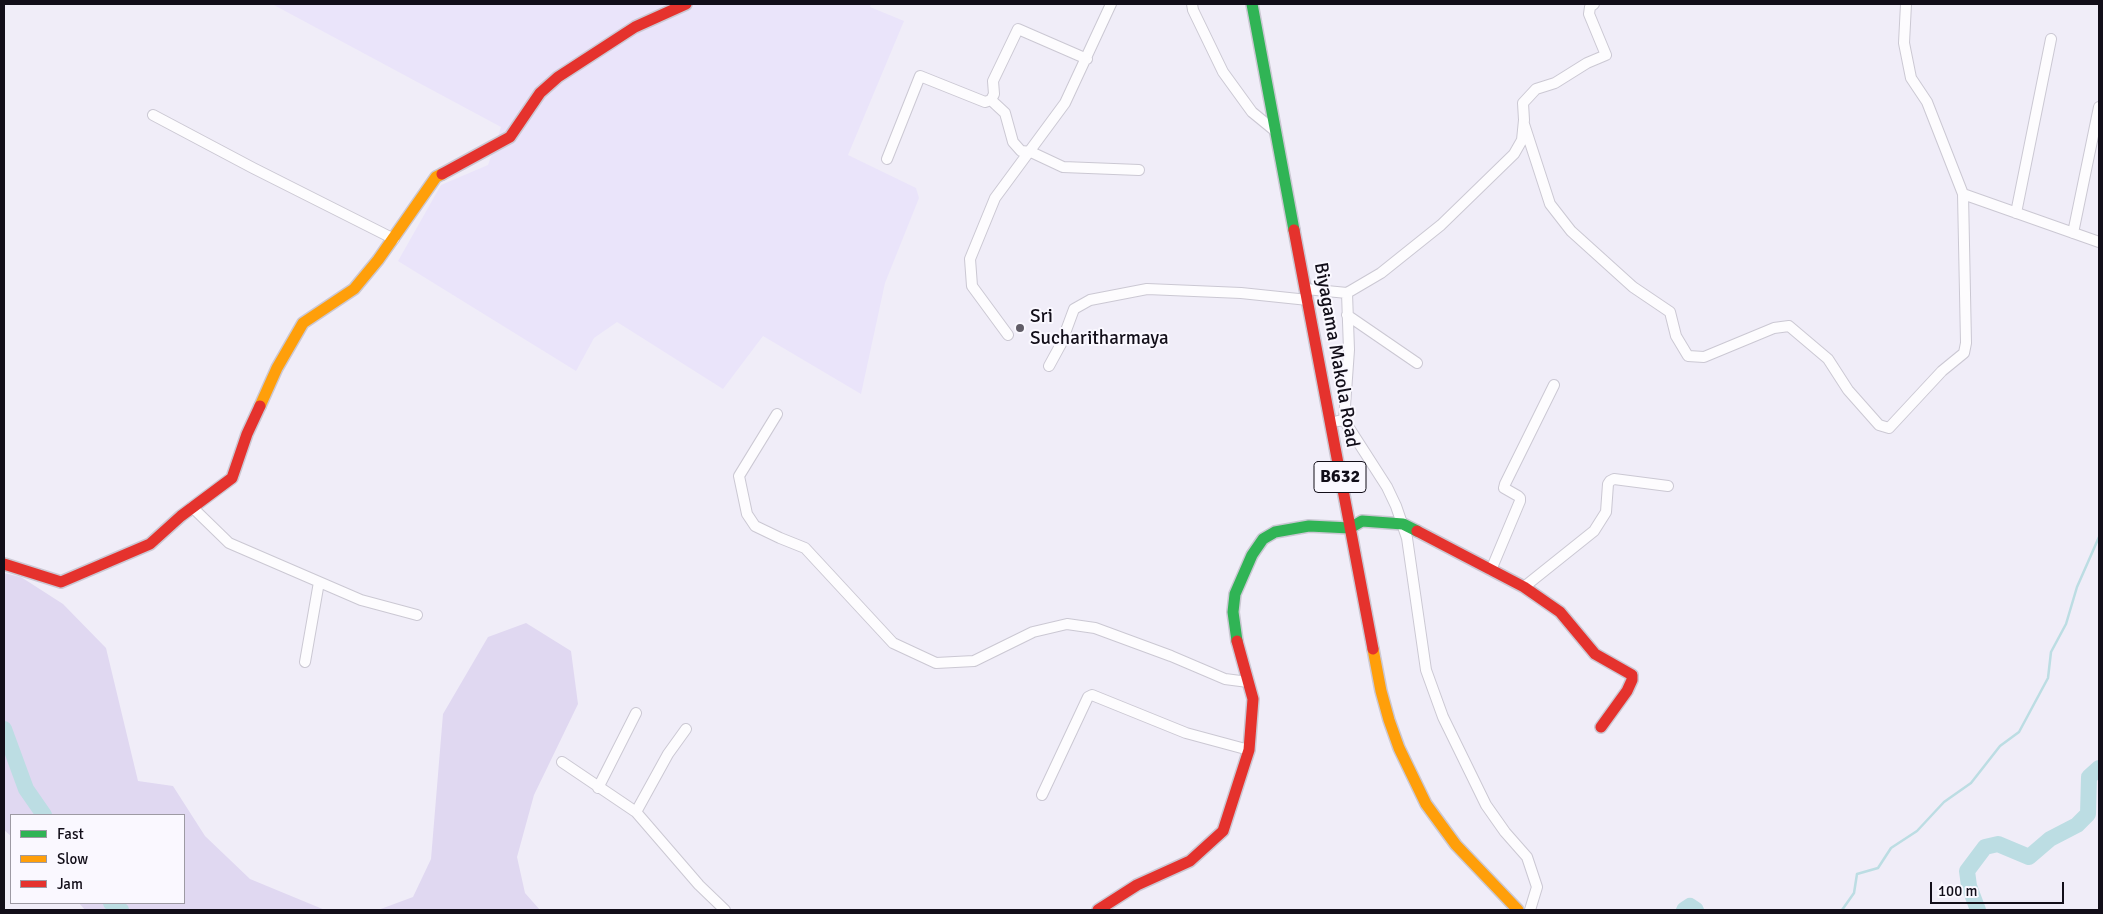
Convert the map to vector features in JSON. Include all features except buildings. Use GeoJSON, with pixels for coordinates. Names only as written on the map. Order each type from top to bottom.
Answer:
{"type":"FeatureCollection","features":[{"type":"Feature","properties":{"kind":"street"},"geometry":{"type":"LineString","coordinates":[[4,564],[61,582],[150,544],[192,507],[232,478],[247,434],[277,368],[303,323],[354,290],[394,238],[436,177],[510,138],[540,93],[558,77],[636,28],[686,4]]}},
{"type":"Feature","properties":{"kind":"street"},"geometry":{"type":"LineString","coordinates":[[1008,335],[972,286],[970,259],[995,198],[1031,152],[1065,103],[1088,59],[1111,4]]}},
{"type":"Feature","properties":{"kind":"street"},"geometry":{"type":"LineString","coordinates":[[1192,4],[1192,10],[1223,72],[1252,112],[1274,130]]}},
{"type":"Feature","properties":{"kind":"street","name":"Biyagama Makola Road"},"geometry":{"type":"LineString","coordinates":[[1252,4],[1274,130],[1307,295],[1381,691],[1399,748],[1426,804],[1456,845],[1518,910]]}},
{"type":"Feature","properties":{"kind":"street"},"geometry":{"type":"LineString","coordinates":[[1049,366],[1061,344],[1074,309],[1090,300],[1147,289],[1307,295],[1347,293],[1380,273],[1442,224],[1514,154],[1522,140],[1524,124],[1523,103],[1536,89],[1555,83],[1587,63],[1606,55],[1589,14],[1590,7],[1594,4]]}},
{"type":"Feature","properties":{"kind":"street"},"geometry":{"type":"LineString","coordinates":[[1524,124],[1550,204],[1571,231],[1633,287],[1670,312],[1676,336],[1688,356],[1704,357],[1774,328],[1789,326],[1828,359],[1848,390],[1879,425],[1889,428],[1942,371],[1964,353],[1966,343],[1963,194],[1927,102],[1911,78],[1904,43],[1906,4]]}},
{"type":"Feature","properties":{"kind":"street"},"geometry":{"type":"LineString","coordinates":[[887,159],[920,76],[985,102],[991,100],[994,94],[993,81],[1018,29],[1088,59]]}},
{"type":"Feature","properties":{"kind":"street"},"geometry":{"type":"LineString","coordinates":[[2016,213],[2051,39]]}},
{"type":"Feature","properties":{"kind":"street"},"geometry":{"type":"LineString","coordinates":[[991,100],[1005,113],[1013,142],[1021,151],[1031,152],[1063,167],[1139,170]]}},
{"type":"Feature","properties":{"kind":"street"},"geometry":{"type":"LineString","coordinates":[[2073,233],[2099,107]]}},
{"type":"Feature","properties":{"kind":"street"},"geometry":{"type":"LineString","coordinates":[[153,115],[262,173],[394,238]]}},
{"type":"Feature","properties":{"kind":"street"},"geometry":{"type":"LineString","coordinates":[[1963,194],[2099,242]]}},
{"type":"Feature","properties":{"kind":"street"},"geometry":{"type":"LineString","coordinates":[[1347,293],[1349,350],[1344,420],[1387,487],[1402,524],[1407,538],[1426,670],[1443,717],[1486,805],[1505,832],[1528,857],[1537,887],[1530,910]]}},
{"type":"Feature","properties":{"kind":"street"},"geometry":{"type":"LineString","coordinates":[[1348,315],[1417,363]]}},
{"type":"Feature","properties":{"kind":"street"},"geometry":{"type":"LineString","coordinates":[[1491,570],[1520,501],[1518,496],[1504,488],[1505,484],[1554,385]]}},
{"type":"Feature","properties":{"kind":"street"},"geometry":{"type":"LineString","coordinates":[[777,414],[739,476],[747,514],[755,526],[804,548],[893,643],[936,663],[974,661],[1034,632],[1067,624],[1095,628],[1171,656],[1225,679],[1248,682]]}},
{"type":"Feature","properties":{"kind":"street"},"geometry":{"type":"LineString","coordinates":[[1330,421],[1344,420]]}},
{"type":"Feature","properties":{"kind":"street"},"geometry":{"type":"LineString","coordinates":[[1524,587],[1594,531],[1606,512],[1608,484],[1610,481],[1614,479],[1668,486]]}},
{"type":"Feature","properties":{"kind":"street"},"geometry":{"type":"LineString","coordinates":[[192,507],[228,543],[361,600],[417,615]]}},
{"type":"Feature","properties":{"kind":"street"},"geometry":{"type":"LineString","coordinates":[[1098,910],[1137,885],[1190,861],[1223,831],[1249,750],[1253,699],[1239,651],[1233,612],[1235,594],[1252,555],[1263,539],[1276,532],[1309,526],[1350,528],[1362,522],[1402,524],[1524,587],[1560,612],[1595,654],[1632,675],[1627,691],[1601,727]]}},
{"type":"Feature","properties":{"kind":"street"},"geometry":{"type":"LineString","coordinates":[[305,662],[319,582]]}},
{"type":"Feature","properties":{"kind":"street"},"geometry":{"type":"LineString","coordinates":[[1042,795],[1088,697],[1092,695],[1186,733],[1249,750]]}},
{"type":"Feature","properties":{"kind":"street"},"geometry":{"type":"LineString","coordinates":[[598,788],[636,713]]}},
{"type":"Feature","properties":{"kind":"street"},"geometry":{"type":"LineString","coordinates":[[636,812],[668,754],[686,729]]}},
{"type":"Feature","properties":{"kind":"street"},"geometry":{"type":"LineString","coordinates":[[562,762],[636,812],[699,885],[725,910]]}},
{"type":"Feature","properties":{"kind":"shaded area"},"geometry":{"type":"Polygon","coordinates":[[[272,4],[871,4],[870,7],[904,21],[848,155],[916,188],[919,198],[885,283],[861,394],[763,336],[723,389],[617,322],[594,338],[576,371],[398,261],[441,185],[488,165],[501,127],[272,4]]]}},
{"type":"Feature","properties":{"kind":"shaded area"},"geometry":{"type":"Polygon","coordinates":[[[4,573],[21,577],[63,604],[106,648],[138,781],[173,786],[205,836],[250,879],[325,910],[85,910],[80,904],[185,904],[185,814],[10,814],[10,835],[4,830],[4,573]]]}},
{"type":"Feature","properties":{"kind":"shaded area"},"geometry":{"type":"Polygon","coordinates":[[[526,623],[571,651],[578,704],[534,795],[517,857],[525,893],[540,910],[378,910],[413,897],[431,859],[443,714],[488,637],[526,623]]]}},
{"type":"Feature","properties":{"kind":"waterway"},"geometry":{"type":"LineString","coordinates":[[1842,910],[1854,893],[1857,874],[1878,868],[1891,848],[1917,831],[1944,802],[1971,783],[2000,746],[2019,732],[2048,678],[2051,652],[2066,624],[2077,587],[2099,537]]}},
{"type":"Feature","properties":{"kind":"waterway"},"geometry":{"type":"LineString","coordinates":[[4,729],[26,789],[43,814]]}},
{"type":"Feature","properties":{"kind":"waterway"},"geometry":{"type":"LineString","coordinates":[[1978,910],[1969,886],[1967,871],[1985,847],[1998,844],[2029,857],[2050,839],[2077,825],[2088,814],[2089,777],[2099,768]]}},
{"type":"Feature","properties":{"kind":"waterway"},"geometry":{"type":"LineString","coordinates":[[112,904],[121,910]]}},
{"type":"Feature","properties":{"kind":"waterway"},"geometry":{"type":"LineString","coordinates":[[1684,910],[1690,906],[1696,910]]}},
{"type":"Feature","properties":{"kind":"traffic: fast"},"geometry":{"type":"LineString","coordinates":[[1252,4],[1294,230]]}},
{"type":"Feature","properties":{"kind":"traffic: fast"},"geometry":{"type":"LineString","coordinates":[[1237,641],[1233,612],[1235,594],[1252,555],[1263,539],[1275,532],[1309,526],[1350,528],[1362,521],[1403,524],[1417,531]]}},
{"type":"Feature","properties":{"kind":"traffic: slow"},"geometry":{"type":"LineString","coordinates":[[260,406],[277,368],[303,323],[354,289],[378,260],[436,177],[442,174]]}},
{"type":"Feature","properties":{"kind":"traffic: slow"},"geometry":{"type":"LineString","coordinates":[[1373,649],[1389,720],[1399,748],[1426,804],[1456,845],[1518,910]]}},
{"type":"Feature","properties":{"kind":"traffic: jam"},"geometry":{"type":"LineString","coordinates":[[442,174],[510,137],[540,93],[558,77],[635,27],[686,4]]}},
{"type":"Feature","properties":{"kind":"traffic: jam"},"geometry":{"type":"LineString","coordinates":[[1294,230],[1373,649]]}},
{"type":"Feature","properties":{"kind":"traffic: jam"},"geometry":{"type":"LineString","coordinates":[[4,564],[61,582],[150,544],[181,516],[232,478],[247,434],[260,406]]}},
{"type":"Feature","properties":{"kind":"traffic: jam"},"geometry":{"type":"LineString","coordinates":[[1417,531],[1524,587],[1560,612],[1595,654],[1632,675],[1627,691],[1601,727]]}},
{"type":"Feature","properties":{"kind":"traffic: jam"},"geometry":{"type":"LineString","coordinates":[[1098,910],[1137,885],[1190,861],[1223,831],[1249,750],[1253,699],[1237,641]]}},
{"type":"Feature","properties":{"kind":"place","name":"Sri Sucharitharmaya"},"geometry":{"type":"Point","coordinates":[1020,328]}}]}
